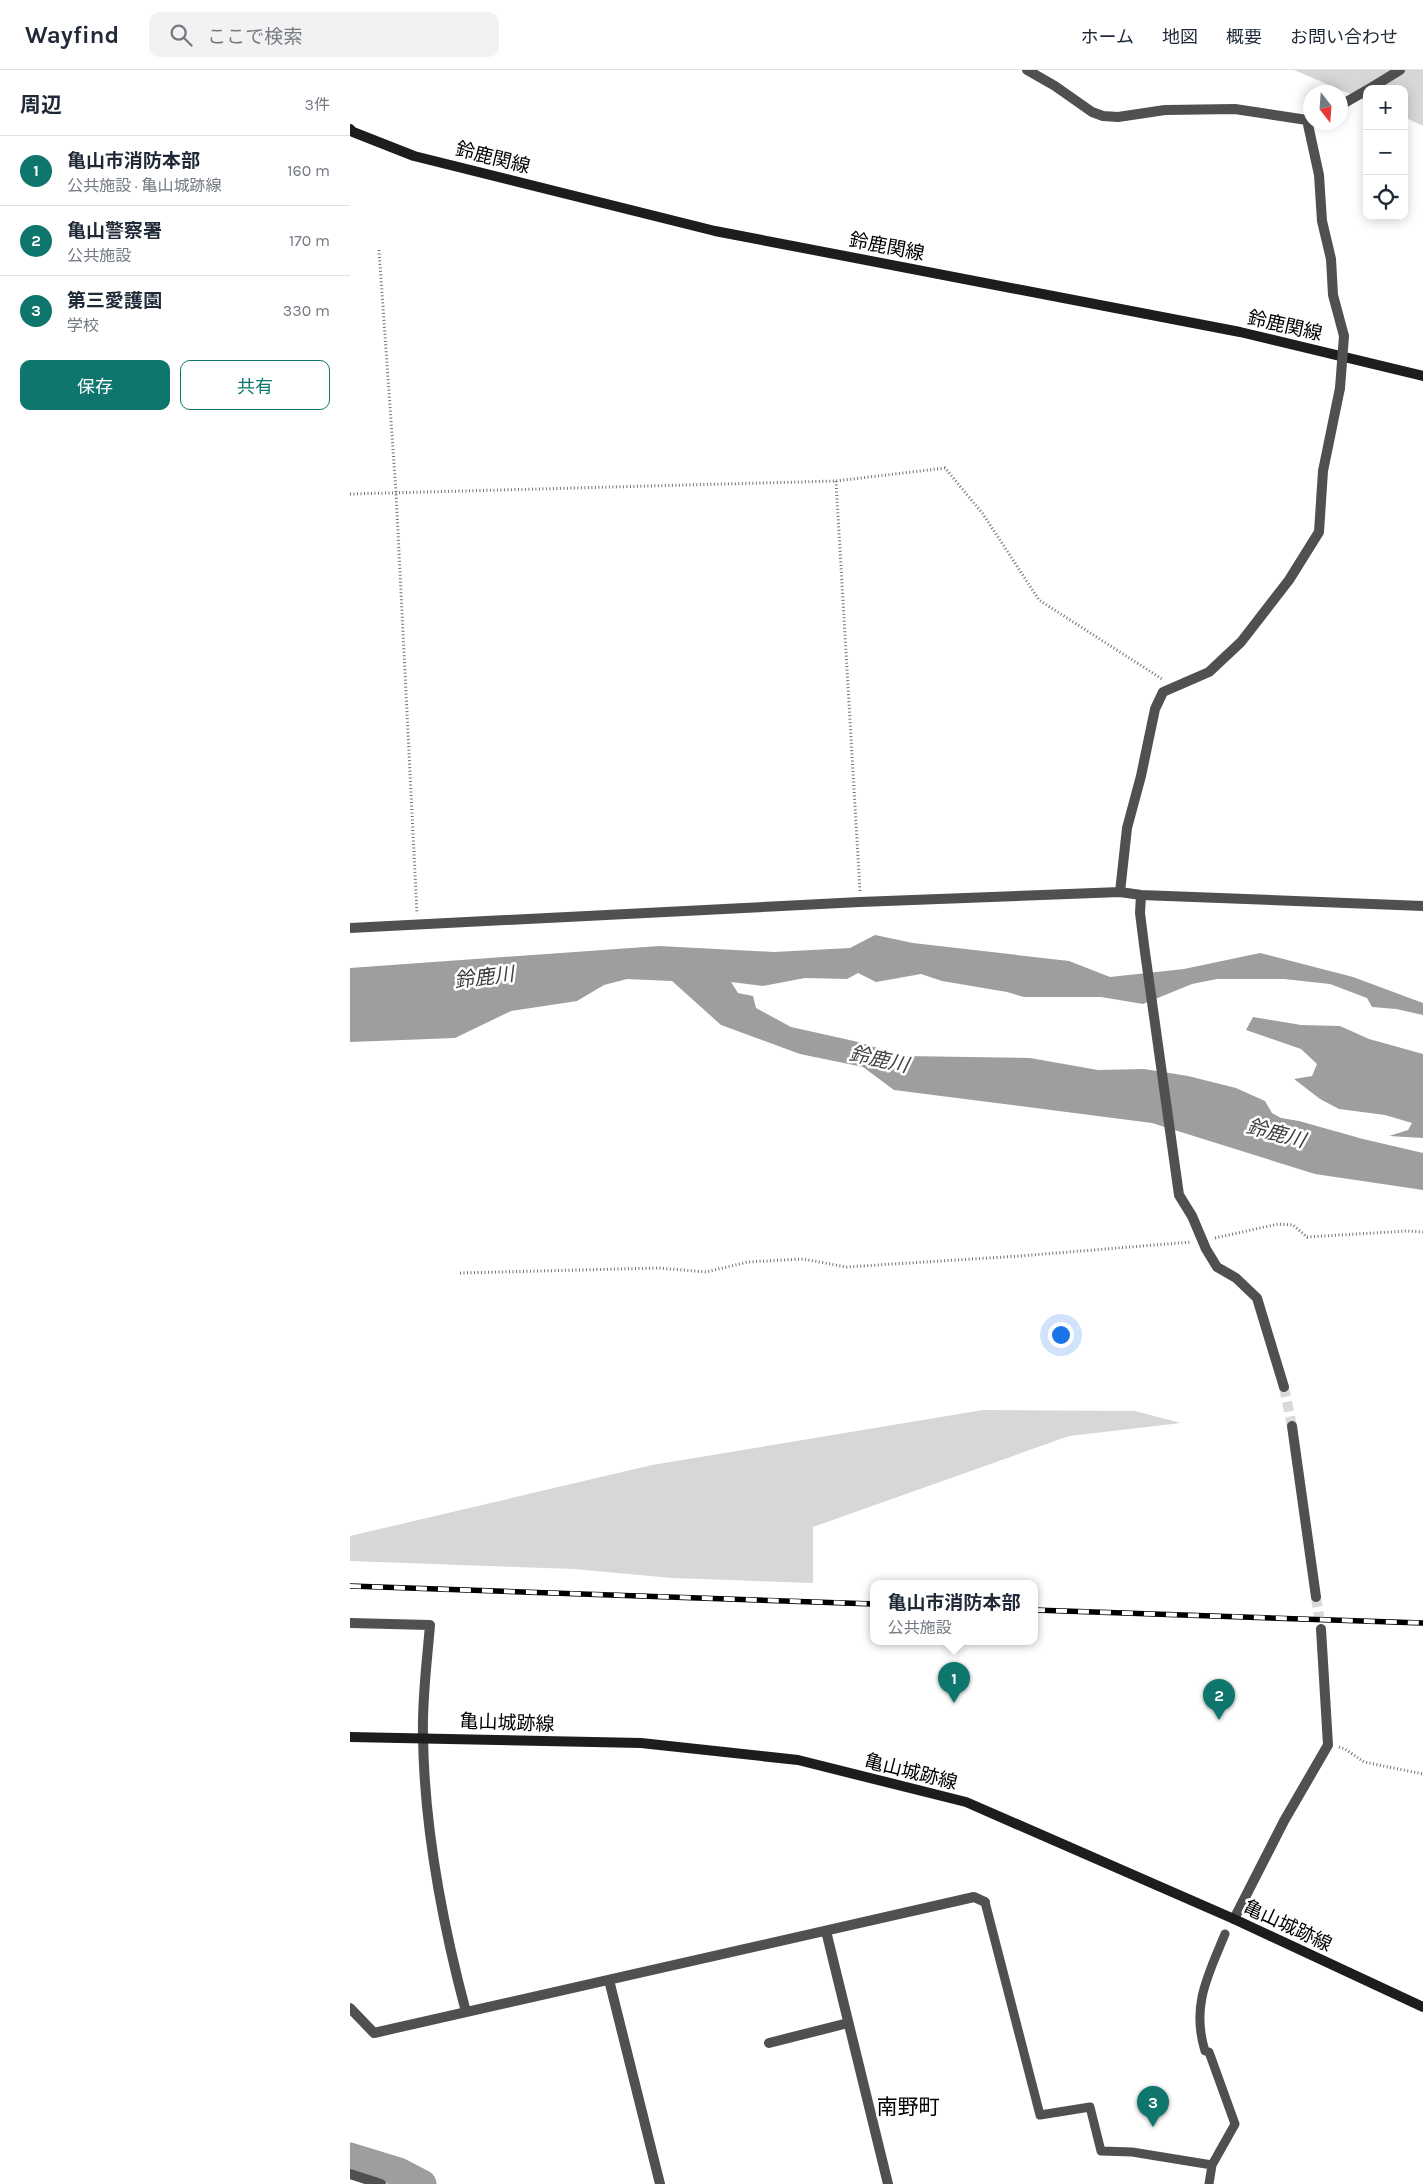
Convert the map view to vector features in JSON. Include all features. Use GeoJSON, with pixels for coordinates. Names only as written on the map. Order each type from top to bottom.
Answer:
{"type":"FeatureCollection","features":[{"type":"Feature","properties":{"kind":"main road","name":"鈴鹿関線"},"geometry":{"type":"LineString","coordinates":[[350,129],[353,132],[414,156],[715,231],[1240,332],[1423,376]]}},
{"type":"Feature","properties":{"kind":"main road","name":"亀山城跡線"},"geometry":{"type":"LineString","coordinates":[[350,1737],[642,1743],[798,1760],[966,1802],[1234,1919],[1423,2007]]}},
{"type":"Feature","properties":{"kind":"street"},"geometry":{"type":"LineString","coordinates":[[1027,70],[1055,86],[1092,112],[1103,116],[1118,117],[1166,110],[1235,109],[1303,119]]}},
{"type":"Feature","properties":{"kind":"street"},"geometry":{"type":"LineString","coordinates":[[1375,85],[1400,70]]}},
{"type":"Feature","properties":{"kind":"street"},"geometry":{"type":"LineString","coordinates":[[1348,100],[1363,92]]}},
{"type":"Feature","properties":{"kind":"street"},"geometry":{"type":"LineString","coordinates":[[1120,892],[1126,828],[1141,776],[1155,709],[1163,692],[1173,686],[1209,672],[1241,642],[1289,580],[1318,532],[1323,470],[1340,388],[1344,336],[1334,295],[1331,259],[1322,222],[1319,175],[1311,130]]}},
{"type":"Feature","properties":{"kind":"street"},"geometry":{"type":"LineString","coordinates":[[350,928],[860,902],[1120,892],[1141,895],[1423,906]]}},
{"type":"Feature","properties":{"kind":"street"},"geometry":{"type":"LineString","coordinates":[[1141,895],[1140,913],[1178,1195],[1192,1216],[1202,1241],[1217,1267],[1236,1278],[1257,1298],[1284,1387]]}},
{"type":"Feature","properties":{"kind":"street"},"geometry":{"type":"LineString","coordinates":[[1292,1426],[1316,1597]]}},
{"type":"Feature","properties":{"kind":"street"},"geometry":{"type":"LineString","coordinates":[[350,1623],[430,1625],[423,1737],[434,1865],[452,1961],[466,2012]]}},
{"type":"Feature","properties":{"kind":"street"},"geometry":{"type":"LineString","coordinates":[[1234,1919],[1284,1822],[1328,1745],[1321,1629]]}},
{"type":"Feature","properties":{"kind":"street"},"geometry":{"type":"LineString","coordinates":[[350,2008],[374,2033],[974,1897],[985,1902]]}},
{"type":"Feature","properties":{"kind":"street"},"geometry":{"type":"LineString","coordinates":[[826,1931],[888,2184]]}},
{"type":"Feature","properties":{"kind":"street"},"geometry":{"type":"LineString","coordinates":[[609,1980],[660,2184]]}},
{"type":"Feature","properties":{"kind":"street"},"geometry":{"type":"LineString","coordinates":[[770,2043],[848,2023]]}},
{"type":"Feature","properties":{"kind":"street"},"geometry":{"type":"LineString","coordinates":[[350,2174],[381,2184]]}},
{"type":"Feature","properties":{"kind":"lane"},"geometry":{"type":"LineString","coordinates":[[985,1902],[1040,2115],[1090,2107],[1102,2151],[1132,2152],[1212,2165]]}},
{"type":"Feature","properties":{"kind":"lane"},"geometry":{"type":"LineString","coordinates":[[1208,2184],[1212,2165],[1235,2124],[1209,2052],[1205,2050],[1201,2038],[1199,2004],[1203,1986],[1225,1934]]}},
{"type":"Feature","properties":{"kind":"path"},"geometry":{"type":"LineString","coordinates":[[379,250],[396,492],[417,925]]}},
{"type":"Feature","properties":{"kind":"path"},"geometry":{"type":"LineString","coordinates":[[350,494],[836,481],[945,468],[983,514],[1039,600],[1173,686]]}},
{"type":"Feature","properties":{"kind":"path"},"geometry":{"type":"LineString","coordinates":[[836,481],[860,902]]}},
{"type":"Feature","properties":{"kind":"path"},"geometry":{"type":"LineString","coordinates":[[460,1273],[659,1268],[706,1272],[748,1262],[803,1259],[846,1267],[1020,1256],[1202,1241],[1278,1224],[1293,1225],[1307,1237],[1407,1231],[1423,1232]]}},
{"type":"Feature","properties":{"kind":"path"},"geometry":{"type":"LineString","coordinates":[[1328,1745],[1345,1749],[1364,1762],[1423,1774]]}},
{"type":"Feature","properties":{"kind":"shaded area"},"geometry":{"type":"Polygon","coordinates":[[[1294,70],[1423,70],[1423,126],[1408,119],[1408,85],[1363,85],[1363,99],[1348,93],[1348,85],[1329,85],[1294,70]]]}},
{"type":"Feature","properties":{"kind":"shaded area"},"geometry":{"type":"Polygon","coordinates":[[[983,1410],[1135,1411],[1181,1423],[1069,1436],[813,1527],[813,1583],[672,1578],[574,1569],[350,1561],[350,1536],[652,1465],[983,1410]]]}},
{"type":"Feature","properties":{"kind":"water","name":"鈴鹿川"},"geometry":{"type":"Polygon","coordinates":[[[875,935],[913,943],[1069,961],[1110,977],[1184,969],[1260,953],[1353,977],[1423,1003],[1423,1015],[1396,1009],[1372,1007],[1367,998],[1330,984],[1284,979],[1217,979],[1192,984],[1143,1004],[1101,997],[1024,997],[1007,992],[942,981],[921,974],[876,982],[858,973],[847,979],[805,978],[763,986],[731,982],[738,993],[753,996],[756,1008],[791,1027],[854,1041],[904,1056],[1030,1058],[1098,1070],[1144,1069],[1188,1076],[1236,1088],[1265,1101],[1272,1113],[1281,1118],[1423,1153],[1423,1190],[1315,1174],[1152,1123],[894,1090],[863,1067],[800,1054],[721,1025],[672,981],[627,979],[604,985],[577,1001],[511,1011],[455,1038],[350,1042],[350,968],[659,946],[774,952],[850,948],[875,935]]]}},
{"type":"Feature","properties":{"kind":"water"},"geometry":{"type":"Polygon","coordinates":[[[1253,1017],[1301,1025],[1340,1026],[1369,1039],[1423,1054],[1423,1138],[1389,1136],[1408,1130],[1412,1123],[1385,1115],[1339,1109],[1320,1099],[1294,1079],[1312,1076],[1317,1064],[1301,1049],[1246,1030],[1253,1017]]]}},
{"type":"Feature","properties":{"kind":"waterway"},"geometry":{"type":"LineString","coordinates":[[350,2157],[399,2172],[422,2184]]}},
{"type":"Feature","properties":{"kind":"tunnel"},"geometry":{"type":"LineString","coordinates":[[1284,1387],[1292,1426]]}},
{"type":"Feature","properties":{"kind":"tunnel"},"geometry":{"type":"LineString","coordinates":[[1316,1597],[1321,1629]]}},
{"type":"Feature","properties":{"kind":"railway"},"geometry":{"type":"LineString","coordinates":[[350,1586],[870,1604]]}},
{"type":"Feature","properties":{"kind":"railway"},"geometry":{"type":"LineString","coordinates":[[1038,1610],[1423,1623]]}},
{"type":"Feature","properties":{"kind":"place","name":"亀山市消防本部"},"geometry":{"type":"Point","coordinates":[954,1703]}},
{"type":"Feature","properties":{"kind":"place","name":"亀山警察署"},"geometry":{"type":"Point","coordinates":[1219,1720]}},
{"type":"Feature","properties":{"kind":"place","name":"第三愛護園"},"geometry":{"type":"Point","coordinates":[1153,2127]}},
{"type":"Feature","properties":{"kind":"district","name":"南野町"},"geometry":{"type":"Point","coordinates":[908,2107]}}]}
